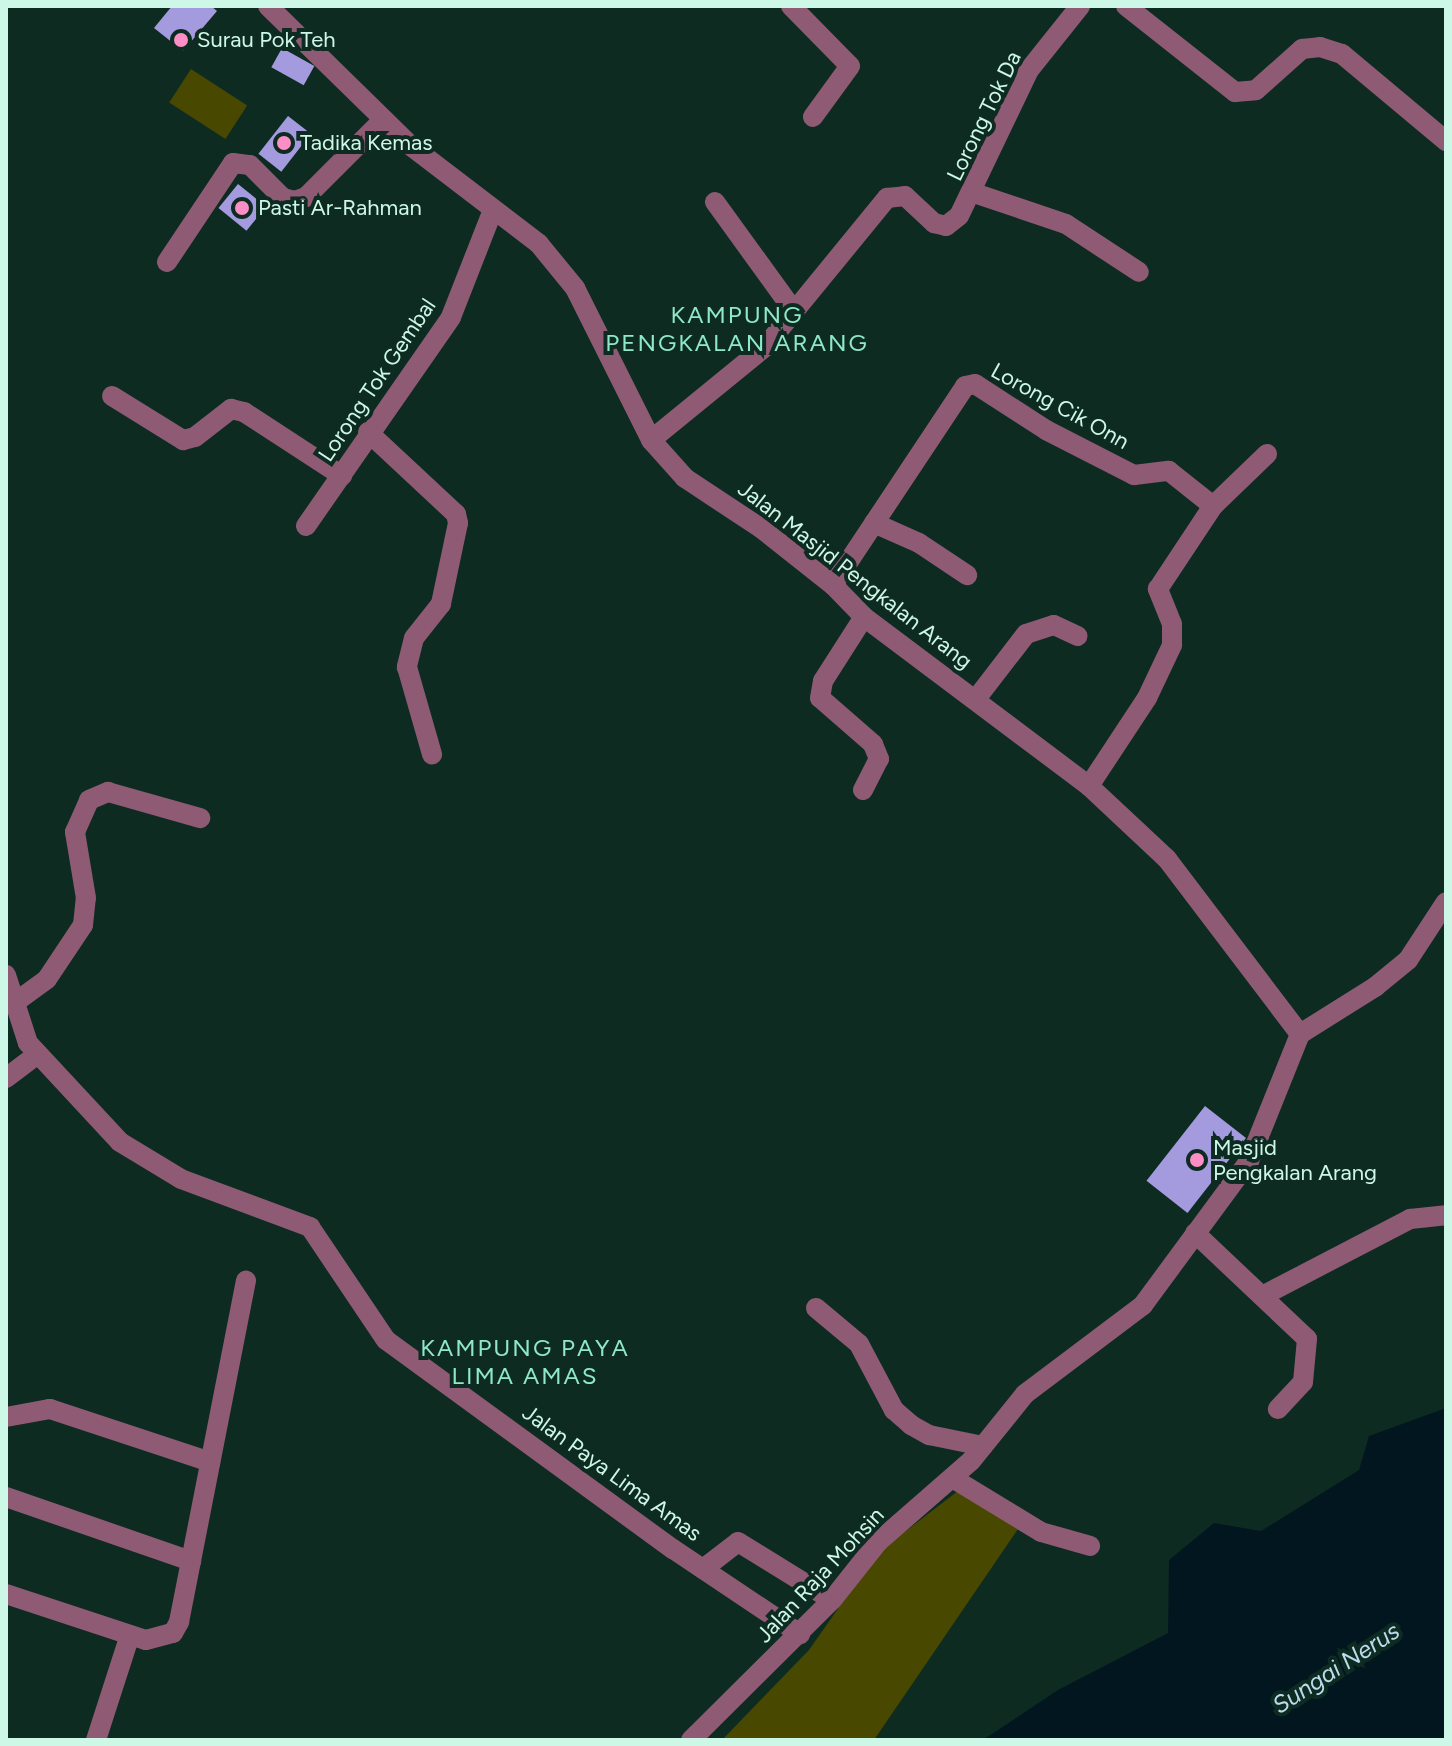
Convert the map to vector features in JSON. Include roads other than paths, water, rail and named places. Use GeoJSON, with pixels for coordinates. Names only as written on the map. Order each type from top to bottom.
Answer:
{"type":"FeatureCollection","features":[{"type":"Feature","properties":{"kind":"street","name":"Jalan Masjid Pengkalan Arang"},"geometry":{"type":"LineString","coordinates":[[268,6],[383,120],[539,244],[575,288],[651,440],[685,478],[833,585],[864,617],[1089,786],[1167,859],[1300,1034]]}},
{"type":"Feature","properties":{"kind":"street"},"geometry":{"type":"LineString","coordinates":[[791,6],[850,66],[813,117]]}},
{"type":"Feature","properties":{"kind":"street","name":"Lorong Tok Da"},"geometry":{"type":"LineString","coordinates":[[651,440],[765,347],[887,198],[905,196],[934,223],[946,226],[974,193],[1029,70],[1080,6]]}},
{"type":"Feature","properties":{"kind":"street"},"geometry":{"type":"LineString","coordinates":[[1126,6],[1235,92],[1256,90],[1302,49],[1320,47],[1342,54],[1446,141]]}},
{"type":"Feature","properties":{"kind":"street"},"geometry":{"type":"LineString","coordinates":[[167,262],[233,163],[250,165],[283,198],[295,201],[306,197],[383,120]]}},
{"type":"Feature","properties":{"kind":"street"},"geometry":{"type":"LineString","coordinates":[[974,193],[1066,224],[1139,272]]}},
{"type":"Feature","properties":{"kind":"street"},"geometry":{"type":"LineString","coordinates":[[715,202],[743,248],[794,311]]}},
{"type":"Feature","properties":{"kind":"street","name":"Lorong Tok Gembal"},"geometry":{"type":"LineString","coordinates":[[306,526],[342,476],[368,432],[451,317],[493,210]]}},
{"type":"Feature","properties":{"kind":"street","name":"Lorong Cik Onn"},"geometry":{"type":"LineString","coordinates":[[833,585],[965,386],[975,384],[1046,430],[1134,475],[1169,471],[1213,506]]}},
{"type":"Feature","properties":{"kind":"street"},"geometry":{"type":"LineString","coordinates":[[112,396],[183,440],[195,437],[231,409],[244,412],[342,476]]}},
{"type":"Feature","properties":{"kind":"street"},"geometry":{"type":"LineString","coordinates":[[368,432],[456,514],[458,523],[441,604],[414,638],[407,667],[432,754]]}},
{"type":"Feature","properties":{"kind":"street"},"geometry":{"type":"LineString","coordinates":[[1089,786],[1147,698],[1172,645],[1172,624],[1158,589],[1213,506],[1267,454]]}},
{"type":"Feature","properties":{"kind":"street"},"geometry":{"type":"LineString","coordinates":[[874,523],[967,575]]}},
{"type":"Feature","properties":{"kind":"street"},"geometry":{"type":"LineString","coordinates":[[863,790],[879,759],[873,744],[820,698],[823,681],[864,617]]}},
{"type":"Feature","properties":{"kind":"street"},"geometry":{"type":"LineString","coordinates":[[976,699],[1026,634],[1054,625],[1078,636]]}},
{"type":"Feature","properties":{"kind":"street"},"geometry":{"type":"LineString","coordinates":[[17,1001],[47,979],[83,925],[86,898],[75,832],[89,800],[108,792],[200,818]]}},
{"type":"Feature","properties":{"kind":"street"},"geometry":{"type":"LineString","coordinates":[[1300,1034],[1375,987],[1408,960],[1439,926],[1446,902]]}},
{"type":"Feature","properties":{"kind":"street","name":"Jalan Paya Lima Amas"},"geometry":{"type":"LineString","coordinates":[[6,975],[17,1001],[28,1043],[101,1125],[159,1168],[310,1227],[386,1340],[703,1569],[800,1634]]}},
{"type":"Feature","properties":{"kind":"street","name":"Jalan Raja Mohsin"},"geometry":{"type":"LineString","coordinates":[[691,1740],[800,1634],[832,1600],[878,1542],[954,1479],[1025,1394],[1143,1305],[1249,1161],[1300,1034]]}},
{"type":"Feature","properties":{"kind":"street"},"geometry":{"type":"LineString","coordinates":[[6,1078],[37,1055]]}},
{"type":"Feature","properties":{"kind":"street"},"geometry":{"type":"LineString","coordinates":[[1264,1295],[1410,1219],[1446,1215]]}},
{"type":"Feature","properties":{"kind":"street"},"geometry":{"type":"LineString","coordinates":[[1195,1233],[1307,1339],[1303,1382],[1278,1409]]}},
{"type":"Feature","properties":{"kind":"street"},"geometry":{"type":"LineString","coordinates":[[6,1594],[146,1640],[173,1633],[191,1561],[246,1281]]}},
{"type":"Feature","properties":{"kind":"street"},"geometry":{"type":"LineString","coordinates":[[816,1308],[859,1344],[894,1410],[911,1425],[929,1435],[983,1446]]}},
{"type":"Feature","properties":{"kind":"street"},"geometry":{"type":"LineString","coordinates":[[6,1417],[50,1409],[210,1462]]}},
{"type":"Feature","properties":{"kind":"street"},"geometry":{"type":"LineString","coordinates":[[954,1479],[1041,1532],[1090,1546]]}},
{"type":"Feature","properties":{"kind":"street"},"geometry":{"type":"LineString","coordinates":[[6,1497],[191,1561]]}},
{"type":"Feature","properties":{"kind":"street"},"geometry":{"type":"LineString","coordinates":[[703,1569],[738,1542],[832,1600]]}},
{"type":"Feature","properties":{"kind":"street"},"geometry":{"type":"LineString","coordinates":[[96,1740],[130,1635]]}},
{"type":"Feature","properties":{"kind":"water","name":"Sungai Nerus"},"geometry":{"type":"Polygon","coordinates":[[[1446,1408],[1446,1740],[983,1740],[1058,1690],[1168,1633],[1169,1560],[1214,1523],[1261,1531],[1359,1470],[1369,1436],[1446,1408]]]}},
{"type":"Feature","properties":{"kind":"place","name":"Surau Pok Teh"},"geometry":{"type":"Point","coordinates":[181,40]}},
{"type":"Feature","properties":{"kind":"place","name":"Tadika Kemas"},"geometry":{"type":"Point","coordinates":[284,143]}},
{"type":"Feature","properties":{"kind":"place","name":"Pasti Ar-Rahman"},"geometry":{"type":"Point","coordinates":[242,208]}},
{"type":"Feature","properties":{"kind":"place","name":"Masjid Pengkalan Arang"},"geometry":{"type":"Point","coordinates":[1197,1160]}},
{"type":"Feature","properties":{"kind":"district","name":"KAMPUNG PENGKALAN ARANG"},"geometry":{"type":"Point","coordinates":[737,329]}},
{"type":"Feature","properties":{"kind":"district","name":"KAMPUNG PAYA LIMA AMAS"},"geometry":{"type":"Point","coordinates":[525,1362]}}]}
